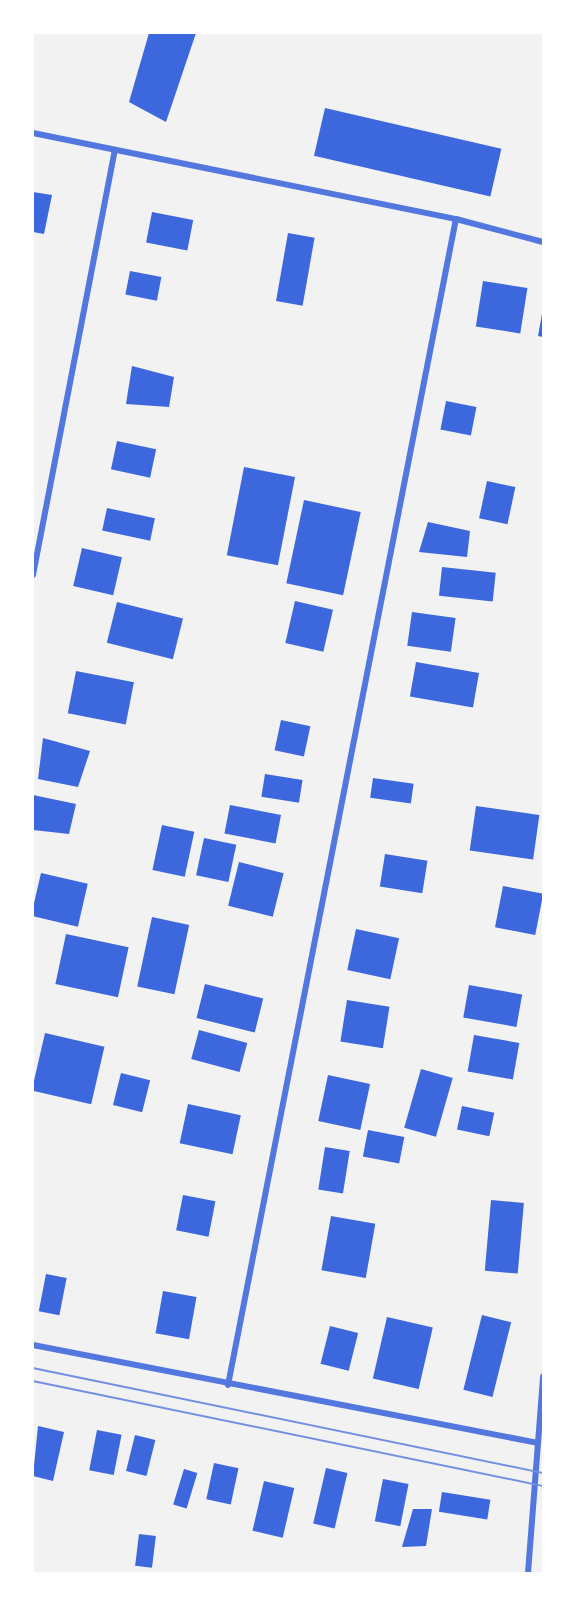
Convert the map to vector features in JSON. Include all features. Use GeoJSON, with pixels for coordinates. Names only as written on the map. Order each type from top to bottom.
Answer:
{"type":"FeatureCollection","features":[{"type":"Feature","properties":{"kind":"street"},"geometry":{"type":"LineString","coordinates":[[33,133],[115,152],[456,219],[543,242]]}},
{"type":"Feature","properties":{"kind":"street"},"geometry":{"type":"LineString","coordinates":[[33,575],[115,152]]}},
{"type":"Feature","properties":{"kind":"street"},"geometry":{"type":"LineString","coordinates":[[228,1385],[456,219]]}},
{"type":"Feature","properties":{"kind":"street"},"geometry":{"type":"LineString","coordinates":[[33,1346],[538,1443]]}},
{"type":"Feature","properties":{"kind":"street"},"geometry":{"type":"LineString","coordinates":[[528,1573],[543,1377]]}},
{"type":"Feature","properties":{"kind":"building"},"geometry":{"type":"Polygon","coordinates":[[[149,33],[196,33],[166,122],[129,102],[149,33]]]}},
{"type":"Feature","properties":{"kind":"building"},"geometry":{"type":"Polygon","coordinates":[[[325,108],[501,149],[490,196],[314,156],[325,108]]]}},
{"type":"Feature","properties":{"kind":"building"},"geometry":{"type":"Polygon","coordinates":[[[33,192],[52,195],[44,234],[33,232],[33,192]]]}},
{"type":"Feature","properties":{"kind":"building"},"geometry":{"type":"Polygon","coordinates":[[[152,212],[193,220],[187,250],[146,242],[152,212]]]}},
{"type":"Feature","properties":{"kind":"building"},"geometry":{"type":"Polygon","coordinates":[[[288,233],[315,238],[303,306],[276,301],[288,233]]]}},
{"type":"Feature","properties":{"kind":"building"},"geometry":{"type":"Polygon","coordinates":[[[130,271],[161,277],[157,301],[125,295],[130,271]]]}},
{"type":"Feature","properties":{"kind":"building"},"geometry":{"type":"Polygon","coordinates":[[[483,281],[527,288],[520,333],[476,326],[483,281]]]}},
{"type":"Feature","properties":{"kind":"building"},"geometry":{"type":"Polygon","coordinates":[[[543,314],[543,337],[538,336],[543,314]]]}},
{"type":"Feature","properties":{"kind":"building"},"geometry":{"type":"Polygon","coordinates":[[[132,366],[174,377],[169,407],[126,404],[132,366]]]}},
{"type":"Feature","properties":{"kind":"building"},"geometry":{"type":"Polygon","coordinates":[[[446,401],[476,407],[471,435],[440,429],[446,401]]]}},
{"type":"Feature","properties":{"kind":"building"},"geometry":{"type":"Polygon","coordinates":[[[117,441],[156,449],[150,478],[111,469],[117,441]]]}},
{"type":"Feature","properties":{"kind":"building"},"geometry":{"type":"Polygon","coordinates":[[[244,467],[295,477],[278,565],[227,555],[244,467]]]}},
{"type":"Feature","properties":{"kind":"building"},"geometry":{"type":"Polygon","coordinates":[[[487,481],[515,487],[507,524],[479,518],[487,481]]]}},
{"type":"Feature","properties":{"kind":"building"},"geometry":{"type":"Polygon","coordinates":[[[304,500],[361,512],[343,595],[286,583],[304,500]]]}},
{"type":"Feature","properties":{"kind":"building"},"geometry":{"type":"Polygon","coordinates":[[[107,508],[155,518],[150,541],[102,530],[107,508]]]}},
{"type":"Feature","properties":{"kind":"building"},"geometry":{"type":"Polygon","coordinates":[[[428,522],[470,531],[467,557],[419,552],[428,522]]]}},
{"type":"Feature","properties":{"kind":"building"},"geometry":{"type":"Polygon","coordinates":[[[82,548],[122,557],[113,595],[73,586],[82,548]]]}},
{"type":"Feature","properties":{"kind":"building"},"geometry":{"type":"Polygon","coordinates":[[[442,567],[496,573],[493,601],[439,596],[442,567]]]}},
{"type":"Feature","properties":{"kind":"building"},"geometry":{"type":"Polygon","coordinates":[[[295,601],[333,610],[323,652],[285,643],[295,601]]]}},
{"type":"Feature","properties":{"kind":"building"},"geometry":{"type":"Polygon","coordinates":[[[117,602],[183,618],[173,659],[107,643],[117,602]]]}},
{"type":"Feature","properties":{"kind":"building"},"geometry":{"type":"Polygon","coordinates":[[[412,612],[456,618],[451,652],[407,646],[412,612]]]}},
{"type":"Feature","properties":{"kind":"building"},"geometry":{"type":"Polygon","coordinates":[[[416,662],[479,673],[473,708],[410,696],[416,662]]]}},
{"type":"Feature","properties":{"kind":"building"},"geometry":{"type":"Polygon","coordinates":[[[76,671],[134,682],[126,724],[68,713],[76,671]]]}},
{"type":"Feature","properties":{"kind":"building"},"geometry":{"type":"Polygon","coordinates":[[[281,720],[310,726],[304,757],[275,750],[281,720]]]}},
{"type":"Feature","properties":{"kind":"building"},"geometry":{"type":"Polygon","coordinates":[[[43,738],[90,751],[78,787],[38,779],[43,738]]]}},
{"type":"Feature","properties":{"kind":"building"},"geometry":{"type":"Polygon","coordinates":[[[265,774],[303,780],[299,803],[261,797],[265,774]]]}},
{"type":"Feature","properties":{"kind":"building"},"geometry":{"type":"Polygon","coordinates":[[[373,778],[414,784],[411,804],[370,798],[373,778]]]}},
{"type":"Feature","properties":{"kind":"building"},"geometry":{"type":"Polygon","coordinates":[[[33,795],[76,804],[69,834],[33,830],[33,795]]]}},
{"type":"Feature","properties":{"kind":"building"},"geometry":{"type":"Polygon","coordinates":[[[230,805],[281,815],[276,843],[224,833],[230,805]]]}},
{"type":"Feature","properties":{"kind":"building"},"geometry":{"type":"Polygon","coordinates":[[[476,806],[539,815],[533,859],[470,851],[476,806]]]}},
{"type":"Feature","properties":{"kind":"building"},"geometry":{"type":"Polygon","coordinates":[[[162,825],[194,832],[185,877],[152,870],[162,825]]]}},
{"type":"Feature","properties":{"kind":"building"},"geometry":{"type":"Polygon","coordinates":[[[204,838],[236,845],[228,882],[196,875],[204,838]]]}},
{"type":"Feature","properties":{"kind":"building"},"geometry":{"type":"Polygon","coordinates":[[[385,854],[427,861],[422,893],[380,887],[385,854]]]}},
{"type":"Feature","properties":{"kind":"building"},"geometry":{"type":"Polygon","coordinates":[[[239,862],[284,873],[273,917],[228,906],[239,862]]]}},
{"type":"Feature","properties":{"kind":"building"},"geometry":{"type":"Polygon","coordinates":[[[41,873],[88,884],[78,927],[33,916],[41,873]]]}},
{"type":"Feature","properties":{"kind":"building"},"geometry":{"type":"Polygon","coordinates":[[[503,886],[543,894],[535,935],[495,927],[503,886]]]}},
{"type":"Feature","properties":{"kind":"building"},"geometry":{"type":"Polygon","coordinates":[[[152,917],[189,925],[174,994],[137,986],[152,917]]]}},
{"type":"Feature","properties":{"kind":"building"},"geometry":{"type":"Polygon","coordinates":[[[356,929],[399,938],[390,979],[347,970],[356,929]]]}},
{"type":"Feature","properties":{"kind":"building"},"geometry":{"type":"Polygon","coordinates":[[[66,934],[129,947],[118,997],[55,984],[66,934]]]}},
{"type":"Feature","properties":{"kind":"building"},"geometry":{"type":"Polygon","coordinates":[[[205,984],[263,999],[255,1032],[197,1018],[205,984]]]}},
{"type":"Feature","properties":{"kind":"building"},"geometry":{"type":"Polygon","coordinates":[[[469,985],[522,994],[516,1027],[463,1017],[469,985]]]}},
{"type":"Feature","properties":{"kind":"building"},"geometry":{"type":"Polygon","coordinates":[[[347,1000],[389,1007],[383,1048],[340,1041],[347,1000]]]}},
{"type":"Feature","properties":{"kind":"building"},"geometry":{"type":"Polygon","coordinates":[[[199,1030],[247,1043],[240,1072],[191,1059],[199,1030]]]}},
{"type":"Feature","properties":{"kind":"building"},"geometry":{"type":"Polygon","coordinates":[[[45,1033],[104,1047],[91,1104],[33,1091],[45,1033]]]}},
{"type":"Feature","properties":{"kind":"building"},"geometry":{"type":"Polygon","coordinates":[[[474,1035],[519,1043],[513,1079],[468,1071],[474,1035]]]}},
{"type":"Feature","properties":{"kind":"building"},"geometry":{"type":"Polygon","coordinates":[[[421,1069],[453,1078],[436,1137],[404,1128],[421,1069]]]}},
{"type":"Feature","properties":{"kind":"building"},"geometry":{"type":"Polygon","coordinates":[[[121,1073],[150,1080],[142,1112],[113,1105],[121,1073]]]}},
{"type":"Feature","properties":{"kind":"building"},"geometry":{"type":"Polygon","coordinates":[[[328,1075],[370,1084],[360,1130],[318,1121],[328,1075]]]}},
{"type":"Feature","properties":{"kind":"building"},"geometry":{"type":"Polygon","coordinates":[[[188,1104],[241,1115],[233,1154],[180,1143],[188,1104]]]}},
{"type":"Feature","properties":{"kind":"building"},"geometry":{"type":"Polygon","coordinates":[[[462,1106],[494,1113],[489,1136],[457,1129],[462,1106]]]}},
{"type":"Feature","properties":{"kind":"building"},"geometry":{"type":"Polygon","coordinates":[[[368,1130],[404,1137],[399,1164],[363,1157],[368,1130]]]}},
{"type":"Feature","properties":{"kind":"building"},"geometry":{"type":"Polygon","coordinates":[[[325,1147],[350,1151],[343,1193],[318,1189],[325,1147]]]}},
{"type":"Feature","properties":{"kind":"building"},"geometry":{"type":"Polygon","coordinates":[[[183,1195],[215,1201],[209,1237],[176,1230],[183,1195]]]}},
{"type":"Feature","properties":{"kind":"building"},"geometry":{"type":"Polygon","coordinates":[[[491,1200],[524,1203],[518,1274],[485,1271],[491,1200]]]}},
{"type":"Feature","properties":{"kind":"building"},"geometry":{"type":"Polygon","coordinates":[[[331,1216],[375,1224],[366,1278],[321,1270],[331,1216]]]}},
{"type":"Feature","properties":{"kind":"building"},"geometry":{"type":"Polygon","coordinates":[[[46,1274],[67,1278],[59,1315],[39,1311],[46,1274]]]}},
{"type":"Feature","properties":{"kind":"building"},"geometry":{"type":"Polygon","coordinates":[[[163,1291],[196,1297],[189,1339],[156,1333],[163,1291]]]}},
{"type":"Feature","properties":{"kind":"building"},"geometry":{"type":"Polygon","coordinates":[[[482,1315],[511,1322],[492,1397],[463,1390],[482,1315]]]}},
{"type":"Feature","properties":{"kind":"building"},"geometry":{"type":"Polygon","coordinates":[[[387,1317],[433,1328],[419,1389],[373,1378],[387,1317]]]}},
{"type":"Feature","properties":{"kind":"building"},"geometry":{"type":"Polygon","coordinates":[[[330,1326],[358,1333],[349,1371],[321,1364],[330,1326]]]}},
{"type":"Feature","properties":{"kind":"building"},"geometry":{"type":"Polygon","coordinates":[[[38,1426],[64,1432],[53,1481],[33,1476],[38,1426]]]}},
{"type":"Feature","properties":{"kind":"building"},"geometry":{"type":"Polygon","coordinates":[[[97,1430],[122,1435],[114,1475],[89,1470],[97,1430]]]}},
{"type":"Feature","properties":{"kind":"building"},"geometry":{"type":"Polygon","coordinates":[[[135,1435],[155,1440],[146,1476],[126,1471],[135,1435]]]}},
{"type":"Feature","properties":{"kind":"building"},"geometry":{"type":"Polygon","coordinates":[[[214,1463],[238,1468],[231,1504],[206,1499],[214,1463]]]}},
{"type":"Feature","properties":{"kind":"building"},"geometry":{"type":"Polygon","coordinates":[[[326,1468],[347,1473],[335,1528],[313,1524],[326,1468]]]}},
{"type":"Feature","properties":{"kind":"building"},"geometry":{"type":"Polygon","coordinates":[[[184,1469],[197,1473],[187,1508],[173,1504],[184,1469]]]}},
{"type":"Feature","properties":{"kind":"building"},"geometry":{"type":"Polygon","coordinates":[[[383,1479],[409,1484],[400,1526],[375,1521],[383,1479]]]}},
{"type":"Feature","properties":{"kind":"building"},"geometry":{"type":"Polygon","coordinates":[[[264,1481],[294,1488],[283,1538],[253,1531],[264,1481]]]}},
{"type":"Feature","properties":{"kind":"building"},"geometry":{"type":"Polygon","coordinates":[[[442,1492],[490,1500],[487,1519],[439,1512],[442,1492]]]}},
{"type":"Feature","properties":{"kind":"building"},"geometry":{"type":"Polygon","coordinates":[[[413,1509],[432,1509],[426,1546],[402,1547],[413,1509]]]}},
{"type":"Feature","properties":{"kind":"building"},"geometry":{"type":"Polygon","coordinates":[[[139,1534],[156,1536],[152,1568],[135,1566],[139,1534]]]}},
{"type":"Feature","properties":{"kind":"tram line"},"geometry":{"type":"LineString","coordinates":[[33,1368],[543,1473]]}},
{"type":"Feature","properties":{"kind":"tram line"},"geometry":{"type":"LineString","coordinates":[[33,1381],[543,1486]]}}]}
